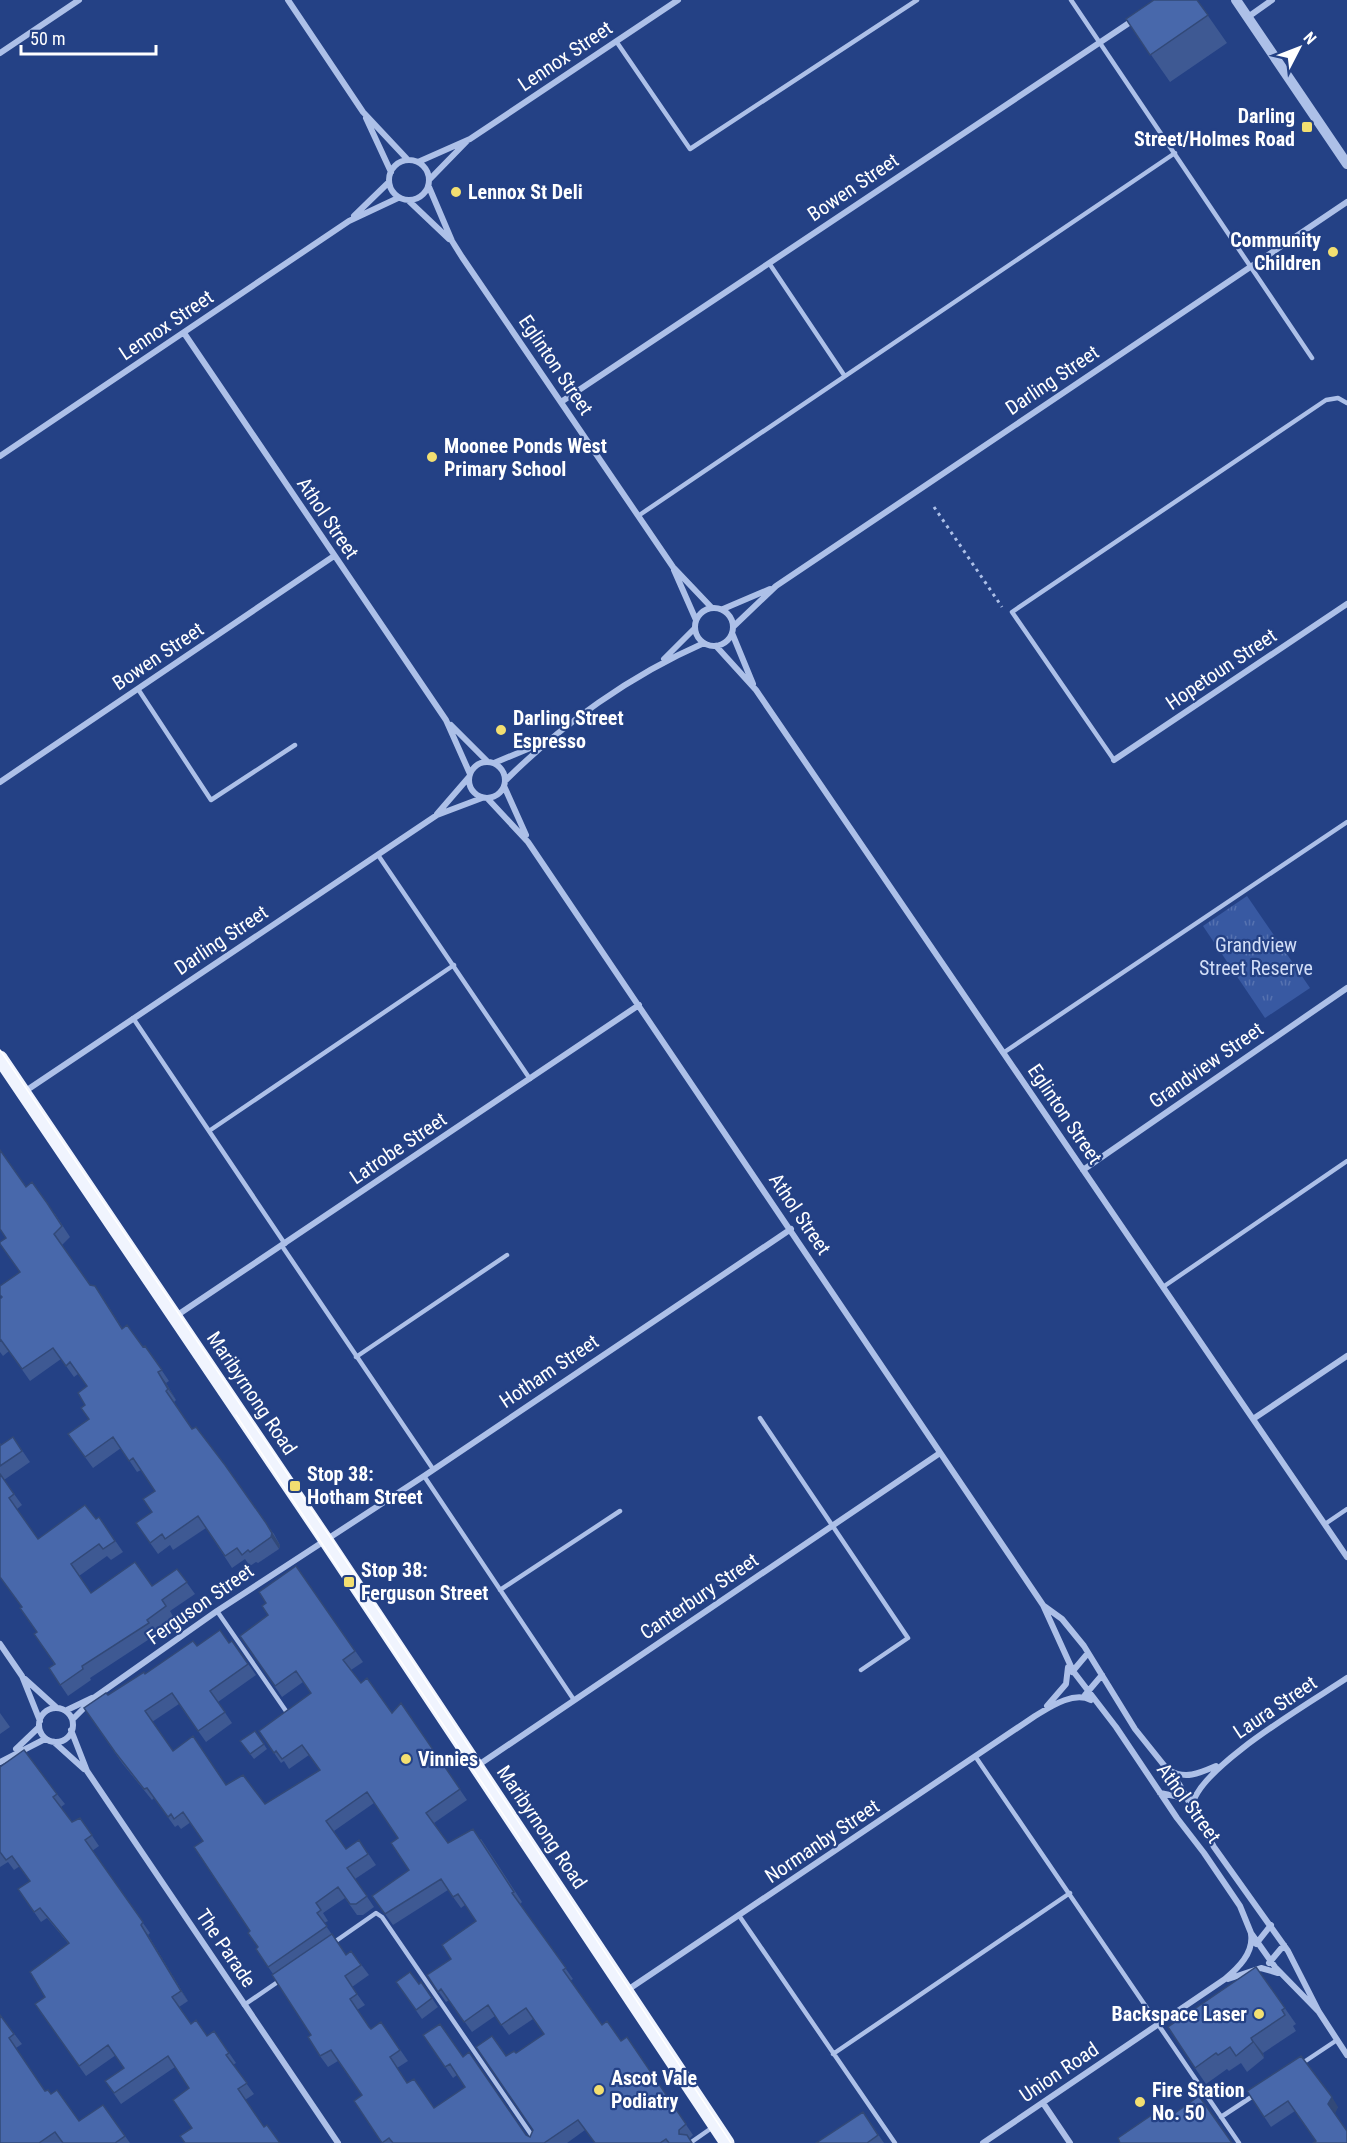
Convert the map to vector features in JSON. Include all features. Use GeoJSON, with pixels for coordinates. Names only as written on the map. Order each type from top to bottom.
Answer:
{"type":"FeatureCollection","features":[{"type":"Feature","properties":{"kind":"main road","name":"Maribyrnong Road"},"geometry":{"type":"LineString","coordinates":[[0,1058],[325,1539],[727,2143]]}},
{"type":"Feature","properties":{"kind":"street"},"geometry":{"type":"LineString","coordinates":[[0,53],[79,0]]}},
{"type":"Feature","properties":{"kind":"street"},"geometry":{"type":"LineString","coordinates":[[288,0],[363,112],[391,172]]}},
{"type":"Feature","properties":{"kind":"street","name":"Lennox Street"},"geometry":{"type":"LineString","coordinates":[[417,162],[470,139],[678,0]]}},
{"type":"Feature","properties":{"kind":"street"},"geometry":{"type":"LineString","coordinates":[[1236,0],[1347,164]]}},
{"type":"Feature","properties":{"kind":"street"},"geometry":{"type":"LineString","coordinates":[[1248,17],[1272,0]]}},
{"type":"Feature","properties":{"kind":"street","name":"Bowen Street"},"geometry":{"type":"LineString","coordinates":[[561,402],[1145,12]]}},
{"type":"Feature","properties":{"kind":"street"},"geometry":{"type":"LineString","coordinates":[[363,112],[408,160],[417,162],[426,168],[430,179],[429,188],[421,197],[409,201],[398,198],[389,182],[391,172],[398,164],[408,160]]}},
{"type":"Feature","properties":{"kind":"street","name":"Lennox Street"},"geometry":{"type":"LineString","coordinates":[[430,179],[470,139]]}},
{"type":"Feature","properties":{"kind":"street","name":"Lennox Street"},"geometry":{"type":"LineString","coordinates":[[349,221],[389,182]]}},
{"type":"Feature","properties":{"kind":"street","name":"Eglinton Street"},"geometry":{"type":"LineString","coordinates":[[429,188],[452,241],[673,567],[711,607]]}},
{"type":"Feature","properties":{"kind":"street","name":"Lennox Street"},"geometry":{"type":"LineString","coordinates":[[0,456],[349,221],[398,198]]}},
{"type":"Feature","properties":{"kind":"street","name":"Eglinton Street"},"geometry":{"type":"LineString","coordinates":[[409,201],[452,241]]}},
{"type":"Feature","properties":{"kind":"street","name":"Darling Street"},"geometry":{"type":"LineString","coordinates":[[723,609],[776,586],[1347,202]]}},
{"type":"Feature","properties":{"kind":"street","name":"Athol Street"},"geometry":{"type":"LineString","coordinates":[[184,333],[446,720],[491,763]]}},
{"type":"Feature","properties":{"kind":"street","name":"Bowen Street"},"geometry":{"type":"LineString","coordinates":[[0,782],[334,556]]}},
{"type":"Feature","properties":{"kind":"street","name":"Eglinton Street"},"geometry":{"type":"LineString","coordinates":[[673,567],[696,620]]}},
{"type":"Feature","properties":{"kind":"street","name":"Darling Street"},"geometry":{"type":"LineString","coordinates":[[733,630],[776,586]]}},
{"type":"Feature","properties":{"kind":"street","name":"Hopetoun Street"},"geometry":{"type":"LineString","coordinates":[[1114,760],[1347,604]]}},
{"type":"Feature","properties":{"kind":"street"},"geometry":{"type":"LineString","coordinates":[[545,741],[505,784],[498,795],[485,799],[473,793],[469,776],[477,765],[491,763],[545,741],[662,662],[704,643],[716,646],[726,642],[733,630],[729,614],[723,609],[711,607],[702,612],[696,620],[695,628],[662,662]]}},
{"type":"Feature","properties":{"kind":"street"},"geometry":{"type":"LineString","coordinates":[[695,628],[704,643]]}},
{"type":"Feature","properties":{"kind":"street","name":"Eglinton Street"},"geometry":{"type":"LineString","coordinates":[[733,630],[756,690]]}},
{"type":"Feature","properties":{"kind":"street","name":"Eglinton Street"},"geometry":{"type":"LineString","coordinates":[[716,646],[756,690],[1347,1557]]}},
{"type":"Feature","properties":{"kind":"street","name":"Athol Street"},"geometry":{"type":"LineString","coordinates":[[446,720],[469,776]]}},
{"type":"Feature","properties":{"kind":"street"},"geometry":{"type":"LineString","coordinates":[[491,763],[502,770],[505,784]]}},
{"type":"Feature","properties":{"kind":"street","name":"Darling Street"},"geometry":{"type":"LineString","coordinates":[[437,815],[469,776]]}},
{"type":"Feature","properties":{"kind":"street","name":"Athol Street"},"geometry":{"type":"LineString","coordinates":[[505,784],[528,842]]}},
{"type":"Feature","properties":{"kind":"street","name":"Darling Street"},"geometry":{"type":"LineString","coordinates":[[24,1092],[437,815],[485,799]]}},
{"type":"Feature","properties":{"kind":"street","name":"Athol Street"},"geometry":{"type":"LineString","coordinates":[[485,799],[528,842],[791,1229],[1043,1605],[1071,1672]]}},
{"type":"Feature","properties":{"kind":"street","name":"Grandview Street"},"geometry":{"type":"LineString","coordinates":[[1083,1170],[1347,988]]}},
{"type":"Feature","properties":{"kind":"street","name":"Latrobe Street"},"geometry":{"type":"LineString","coordinates":[[175,1317],[639,1005]]}},
{"type":"Feature","properties":{"kind":"street","name":"Hotham Street"},"geometry":{"type":"LineString","coordinates":[[325,1539],[424,1476],[791,1229]]}},
{"type":"Feature","properties":{"kind":"street"},"geometry":{"type":"LineString","coordinates":[[1253,1419],[1347,1356]]}},
{"type":"Feature","properties":{"kind":"street","name":"Canterbury Street"},"geometry":{"type":"LineString","coordinates":[[477,1766],[940,1453]]}},
{"type":"Feature","properties":{"kind":"street","name":"Ferguson Street"},"geometry":{"type":"LineString","coordinates":[[73,1719],[95,1697],[217,1611],[325,1539]]}},
{"type":"Feature","properties":{"kind":"street","name":"Athol Street"},"geometry":{"type":"LineString","coordinates":[[1043,1605],[1062,1618],[1088,1653],[1135,1729],[1188,1800],[1214,1847],[1284,1945],[1318,2012],[1347,2055]]}},
{"type":"Feature","properties":{"kind":"street"},"geometry":{"type":"LineString","coordinates":[[0,1644],[22,1676],[57,1708],[67,1710],[73,1719],[71,1730],[63,1739],[54,1742],[45,1739],[0,1762]]}},
{"type":"Feature","properties":{"kind":"street","name":"Normanby Street"},"geometry":{"type":"LineString","coordinates":[[1035,1716],[1060,1693],[1071,1672],[1088,1653]]}},
{"type":"Feature","properties":{"kind":"street"},"geometry":{"type":"LineString","coordinates":[[1071,1672],[1085,1695],[1102,1675]]}},
{"type":"Feature","properties":{"kind":"street"},"geometry":{"type":"LineString","coordinates":[[22,1676],[45,1739]]}},
{"type":"Feature","properties":{"kind":"street","name":"Laura Street"},"geometry":{"type":"LineString","coordinates":[[1192,1807],[1205,1780],[1222,1763],[1347,1678]]}},
{"type":"Feature","properties":{"kind":"street","name":"Athol Street"},"geometry":{"type":"LineString","coordinates":[[1085,1695],[1094,1701],[1116,1726],[1240,1906],[1250,1930],[1271,1962],[1318,2012]]}},
{"type":"Feature","properties":{"kind":"street","name":"Normanby Street"},"geometry":{"type":"LineString","coordinates":[[626,1991],[740,1917],[1035,1716],[1063,1702],[1085,1695]]}},
{"type":"Feature","properties":{"kind":"street","name":"Ferguson Street"},"geometry":{"type":"LineString","coordinates":[[67,1710],[95,1697]]}},
{"type":"Feature","properties":{"kind":"street"},"geometry":{"type":"LineString","coordinates":[[12,1754],[57,1708]]}},
{"type":"Feature","properties":{"kind":"street","name":"The Parade"},"geometry":{"type":"LineString","coordinates":[[71,1730],[87,1771],[338,2143]]}},
{"type":"Feature","properties":{"kind":"street","name":"The Parade"},"geometry":{"type":"LineString","coordinates":[[54,1742],[87,1771]]}},
{"type":"Feature","properties":{"kind":"street","name":"Laura Street"},"geometry":{"type":"LineString","coordinates":[[1163,1765],[1177,1774],[1191,1775],[1222,1763]]}},
{"type":"Feature","properties":{"kind":"street"},"geometry":{"type":"LineString","coordinates":[[1160,1793],[1188,1800],[1196,1796]]}},
{"type":"Feature","properties":{"kind":"street","name":"Union Road"},"geometry":{"type":"LineString","coordinates":[[983,2143],[1158,2026],[1234,1972],[1250,1948],[1258,1942],[1271,1925]]}},
{"type":"Feature","properties":{"kind":"street"},"geometry":{"type":"LineString","coordinates":[[1250,1930],[1250,1948]]}},
{"type":"Feature","properties":{"kind":"street","name":"Union Road"},"geometry":{"type":"LineString","coordinates":[[1212,1988],[1239,1974],[1261,1968],[1271,1962],[1284,1945]]}},
{"type":"Feature","properties":{"kind":"street"},"geometry":{"type":"LineString","coordinates":[[1261,1968],[1283,1976]]}},
{"type":"Feature","properties":{"kind":"street"},"geometry":{"type":"LineString","coordinates":[[1043,2103],[1070,2143]]}},
{"type":"Feature","properties":{"kind":"lane"},"geometry":{"type":"LineString","coordinates":[[616,41],[690,149],[917,0]]}},
{"type":"Feature","properties":{"kind":"lane"},"geometry":{"type":"LineString","coordinates":[[1071,0],[1312,358]]}},
{"type":"Feature","properties":{"kind":"lane"},"geometry":{"type":"LineString","coordinates":[[638,516],[1175,153]]}},
{"type":"Feature","properties":{"kind":"lane"},"geometry":{"type":"LineString","coordinates":[[769,263],[844,375]]}},
{"type":"Feature","properties":{"kind":"lane"},"geometry":{"type":"LineString","coordinates":[[1114,760],[1012,612],[1326,400],[1338,398],[1347,402]]}},
{"type":"Feature","properties":{"kind":"lane"},"geometry":{"type":"LineString","coordinates":[[138,689],[210,800],[295,745]]}},
{"type":"Feature","properties":{"kind":"lane"},"geometry":{"type":"LineString","coordinates":[[1003,1053],[1347,822]]}},
{"type":"Feature","properties":{"kind":"lane"},"geometry":{"type":"LineString","coordinates":[[378,855],[530,1079]]}},
{"type":"Feature","properties":{"kind":"lane"},"geometry":{"type":"LineString","coordinates":[[209,1131],[454,965]]}},
{"type":"Feature","properties":{"kind":"lane"},"geometry":{"type":"LineString","coordinates":[[134,1018],[433,1469]]}},
{"type":"Feature","properties":{"kind":"lane"},"geometry":{"type":"LineString","coordinates":[[1163,1287],[1347,1161]]}},
{"type":"Feature","properties":{"kind":"lane"},"geometry":{"type":"LineString","coordinates":[[356,1356],[507,1255]]}},
{"type":"Feature","properties":{"kind":"lane"},"geometry":{"type":"LineString","coordinates":[[760,1418],[908,1638],[861,1670]]}},
{"type":"Feature","properties":{"kind":"lane"},"geometry":{"type":"LineString","coordinates":[[424,1476],[574,1700]]}},
{"type":"Feature","properties":{"kind":"lane"},"geometry":{"type":"LineString","coordinates":[[1325,1524],[1347,1509]]}},
{"type":"Feature","properties":{"kind":"lane"},"geometry":{"type":"LineString","coordinates":[[500,1590],[620,1511]]}},
{"type":"Feature","properties":{"kind":"lane"},"geometry":{"type":"LineString","coordinates":[[217,1611],[286,1711]]}},
{"type":"Feature","properties":{"kind":"lane"},"geometry":{"type":"LineString","coordinates":[[975,1756],[1239,2143]]}},
{"type":"Feature","properties":{"kind":"lane"},"geometry":{"type":"LineString","coordinates":[[833,2054],[1070,1893]]}},
{"type":"Feature","properties":{"kind":"lane"},"geometry":{"type":"LineString","coordinates":[[330,1946],[376,1913],[382,1917],[537,2143]]}},
{"type":"Feature","properties":{"kind":"lane"},"geometry":{"type":"LineString","coordinates":[[740,1917],[895,2143]]}},
{"type":"Feature","properties":{"kind":"lane"},"geometry":{"type":"LineString","coordinates":[[244,2005],[283,1978]]}},
{"type":"Feature","properties":{"kind":"lane"},"geometry":{"type":"LineString","coordinates":[[1298,2066],[1337,2040]]}},
{"type":"Feature","properties":{"kind":"lane"},"geometry":{"type":"LineString","coordinates":[[1221,2117],[1260,2092]]}},
{"type":"Feature","properties":{"kind":"lane"},"geometry":{"type":"LineString","coordinates":[[690,2143],[715,2125]]}},
{"type":"Feature","properties":{"kind":"path"},"geometry":{"type":"LineString","coordinates":[[934,507],[1003,608],[1012,612]]}},
{"type":"Feature","properties":{"kind":"green space","name":"Grandview Street Reserve"},"geometry":{"type":"Polygon","coordinates":[[[1247,896],[1310,988],[1265,1018],[1203,926],[1247,896]]]}},
{"type":"Feature","properties":{"kind":"building"},"geometry":{"type":"Polygon","coordinates":[[[1154,0],[1197,0],[1208,15],[1150,55],[1126,19],[1154,0]]]}},
{"type":"Feature","properties":{"kind":"building"},"geometry":{"type":"Polygon","coordinates":[[[0,1150],[26,1187],[32,1182],[47,1203],[62,1226],[54,1234],[90,1285],[95,1286],[122,1329],[127,1325],[143,1347],[145,1346],[162,1370],[158,1372],[168,1389],[166,1391],[192,1429],[196,1427],[225,1465],[266,1523],[272,1533],[271,1537],[250,1552],[248,1550],[242,1555],[237,1548],[225,1556],[198,1516],[165,1539],[162,1534],[150,1543],[136,1523],[152,1512],[143,1499],[155,1491],[133,1458],[129,1461],[113,1437],[85,1457],[68,1434],[89,1419],[81,1408],[85,1405],[78,1393],[87,1386],[70,1362],[66,1366],[53,1348],[22,1369],[0,1341],[0,1299],[2,1297],[0,1286],[20,1272],[0,1244],[6,1238],[0,1229],[0,1150]]]}},
{"type":"Feature","properties":{"kind":"building"},"geometry":{"type":"Polygon","coordinates":[[[13,1437],[22,1451],[0,1466],[0,1444],[13,1437]]]}},
{"type":"Feature","properties":{"kind":"building"},"geometry":{"type":"Polygon","coordinates":[[[0,1474],[14,1494],[9,1498],[38,1539],[85,1505],[96,1519],[99,1517],[115,1541],[103,1549],[99,1544],[71,1564],[91,1593],[135,1562],[152,1586],[177,1569],[187,1582],[162,1600],[166,1606],[147,1620],[149,1623],[82,1666],[83,1669],[60,1685],[49,1668],[55,1664],[34,1634],[37,1632],[20,1608],[22,1607],[0,1577],[0,1474]]]}},
{"type":"Feature","properties":{"kind":"building"},"geometry":{"type":"Polygon","coordinates":[[[296,1566],[355,1651],[343,1660],[361,1683],[367,1678],[392,1713],[401,1703],[460,1789],[426,1813],[448,1843],[473,1829],[514,1892],[512,1893],[566,1968],[563,1970],[602,2025],[607,2021],[621,2041],[627,2037],[686,2124],[679,2130],[679,2134],[687,2135],[692,2143],[669,2143],[666,2139],[660,2143],[595,2143],[578,2120],[544,2143],[393,2143],[389,2138],[382,2143],[354,2101],[362,2095],[331,2050],[320,2056],[308,2037],[311,2035],[272,1975],[332,1934],[346,1955],[351,1951],[361,1965],[345,1976],[357,1994],[350,1999],[371,2029],[381,2022],[400,2050],[390,2057],[407,2083],[414,2079],[434,2108],[465,2087],[450,2064],[445,2067],[423,2035],[440,2024],[463,2057],[469,2052],[526,2135],[530,2137],[533,2130],[476,2047],[492,2036],[506,2056],[514,2051],[516,2053],[544,2034],[526,2008],[501,2025],[488,2005],[464,2022],[441,1989],[438,1992],[427,1975],[451,1959],[442,1945],[476,1921],[458,1894],[453,1897],[441,1879],[385,1914],[372,1896],[409,1870],[391,1843],[398,1838],[367,1792],[326,1821],[346,1849],[359,1840],[368,1854],[347,1868],[367,1896],[356,1904],[350,1904],[338,1887],[316,1903],[321,1910],[317,1913],[327,1926],[268,1967],[248,1933],[250,1931],[194,1847],[203,1841],[183,1812],[174,1819],[171,1814],[168,1817],[147,1788],[144,1789],[115,1752],[84,1708],[106,1693],[108,1695],[144,1672],[145,1674],[193,1641],[197,1646],[220,1630],[229,1643],[232,1641],[248,1664],[210,1691],[225,1712],[198,1731],[172,1693],[145,1711],[173,1751],[193,1736],[226,1785],[243,1775],[265,1804],[320,1770],[302,1745],[282,1759],[276,1751],[274,1753],[259,1731],[311,1693],[296,1671],[275,1686],[240,1636],[268,1615],[262,1606],[266,1603],[259,1592],[296,1566]]]}},
{"type":"Feature","properties":{"kind":"building"},"geometry":{"type":"Polygon","coordinates":[[[255,1731],[264,1744],[250,1754],[240,1741],[255,1731]]]}},
{"type":"Feature","properties":{"kind":"building"},"geometry":{"type":"Polygon","coordinates":[[[24,1750],[57,1794],[53,1797],[72,1822],[80,1818],[92,1835],[85,1840],[143,1922],[141,1925],[181,1991],[172,1997],[191,2024],[196,2020],[207,2036],[214,2031],[229,2053],[226,2055],[247,2083],[238,2089],[264,2127],[267,2125],[280,2143],[185,2143],[180,2136],[192,2128],[173,2100],[189,2088],[168,2056],[114,2093],[105,2081],[124,2068],[108,2045],[79,2066],[35,2004],[45,1997],[30,1972],[69,1943],[40,1908],[34,1912],[18,1889],[30,1881],[12,1856],[6,1860],[0,1852],[0,1767],[24,1750]]]}},
{"type":"Feature","properties":{"kind":"building"},"geometry":{"type":"Polygon","coordinates":[[[1256,1967],[1285,2008],[1282,2010],[1285,2015],[1251,2038],[1253,2042],[1236,2056],[1230,2047],[1218,2055],[1216,2053],[1195,2068],[1168,2027],[1256,1967]]]}},
{"type":"Feature","properties":{"kind":"building"},"geometry":{"type":"Polygon","coordinates":[[[410,1972],[419,1984],[421,1982],[432,1998],[416,2010],[396,1982],[410,1972]]]}},
{"type":"Feature","properties":{"kind":"building"},"geometry":{"type":"Polygon","coordinates":[[[0,2015],[14,2034],[9,2038],[45,2091],[48,2090],[51,2094],[57,2090],[79,2121],[103,2105],[125,2136],[115,2143],[63,2143],[55,2132],[39,2143],[0,2143],[0,2015]]]}},
{"type":"Feature","properties":{"kind":"building"},"geometry":{"type":"Polygon","coordinates":[[[1301,2056],[1332,2097],[1328,2104],[1347,2131],[1347,2143],[1313,2143],[1316,2141],[1288,2101],[1264,2117],[1247,2091],[1301,2056]]]}},
{"type":"Feature","properties":{"kind":"building"},"geometry":{"type":"Polygon","coordinates":[[[1199,2096],[1232,2143],[1120,2143],[1118,2138],[1162,2108],[1168,2118],[1199,2096]]]}},
{"type":"Feature","properties":{"kind":"building"},"geometry":{"type":"Polygon","coordinates":[[[863,2112],[878,2135],[867,2143],[816,2143],[863,2112]]]}},
{"type":"Feature","properties":{"kind":"tram line"},"geometry":{"type":"LineString","coordinates":[[0,1050],[330,1537],[731,2143]]}},
{"type":"Feature","properties":{"kind":"tram line"},"geometry":{"type":"LineString","coordinates":[[236,1415],[521,1841]]}},
{"type":"Feature","properties":{"kind":"place","name":"Darling Street/Holmes Road"},"geometry":{"type":"Point","coordinates":[1307,127]}},
{"type":"Feature","properties":{"kind":"place","name":"Lennox St Deli"},"geometry":{"type":"Point","coordinates":[456,192]}},
{"type":"Feature","properties":{"kind":"place","name":"Community Children"},"geometry":{"type":"Point","coordinates":[1333,252]}},
{"type":"Feature","properties":{"kind":"place","name":"Moonee Ponds West Primary School"},"geometry":{"type":"Point","coordinates":[432,457]}},
{"type":"Feature","properties":{"kind":"place","name":"Darling Street Espresso"},"geometry":{"type":"Point","coordinates":[501,730]}},
{"type":"Feature","properties":{"kind":"place","name":"Stop 38: Hotham Street"},"geometry":{"type":"Point","coordinates":[295,1486]}},
{"type":"Feature","properties":{"kind":"place","name":"Stop 38: Ferguson Street"},"geometry":{"type":"Point","coordinates":[349,1582]}},
{"type":"Feature","properties":{"kind":"place","name":"Vinnies"},"geometry":{"type":"Point","coordinates":[406,1759]}},
{"type":"Feature","properties":{"kind":"place","name":"Backspace Laser"},"geometry":{"type":"Point","coordinates":[1259,2014]}},
{"type":"Feature","properties":{"kind":"place","name":"Ascot Vale Podiatry"},"geometry":{"type":"Point","coordinates":[599,2090]}},
{"type":"Feature","properties":{"kind":"place","name":"Fire Station No. 50"},"geometry":{"type":"Point","coordinates":[1140,2102]}}]}
